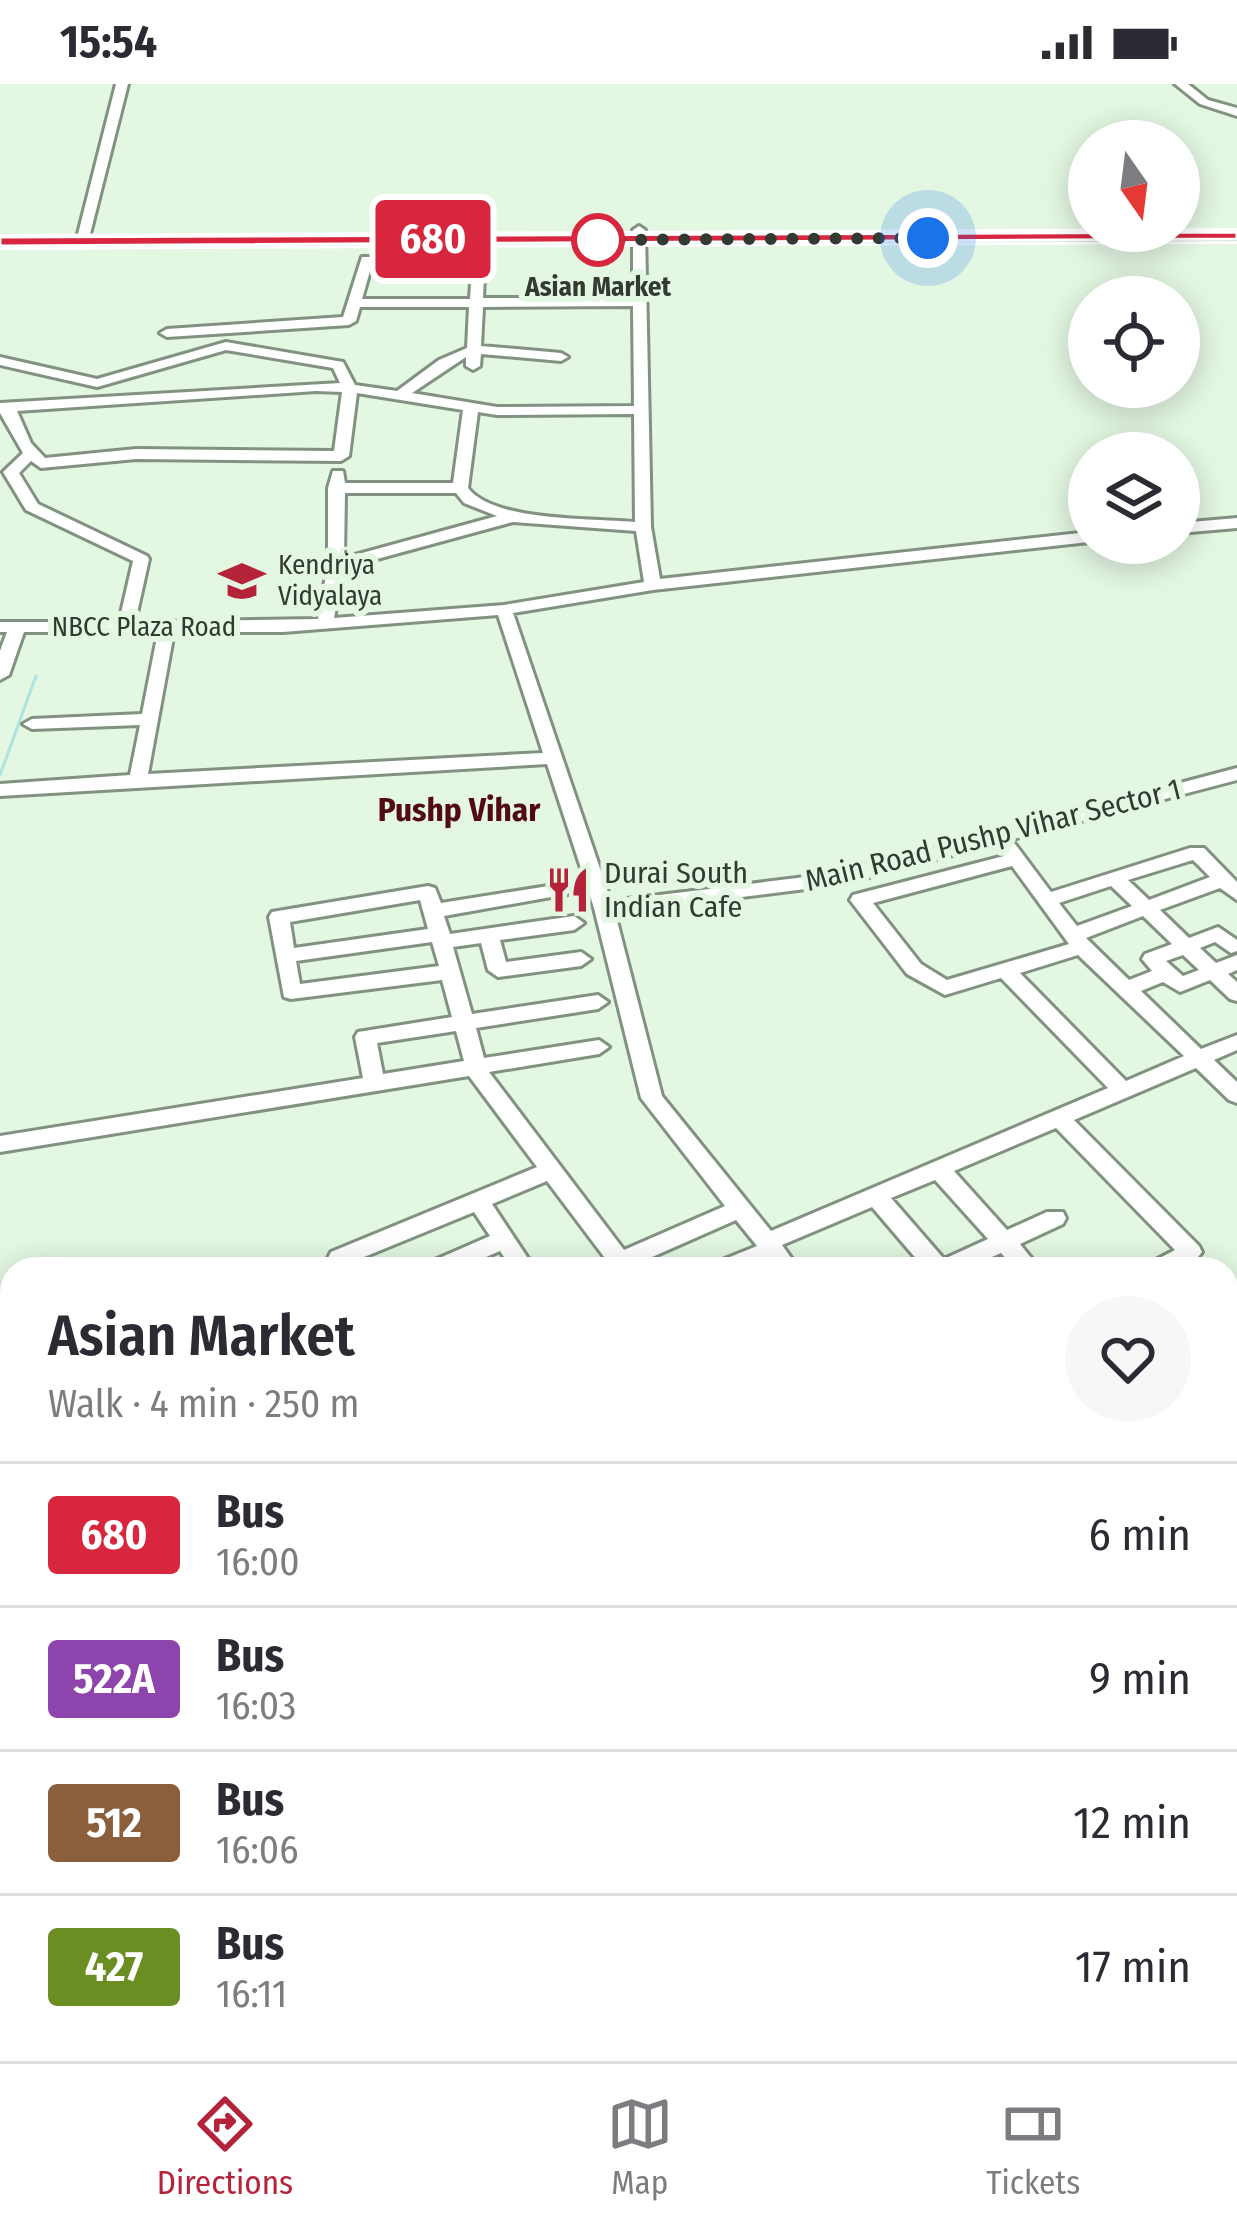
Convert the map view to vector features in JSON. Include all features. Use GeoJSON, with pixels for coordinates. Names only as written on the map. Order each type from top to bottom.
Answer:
{"type":"FeatureCollection","features":[{"type":"Feature","properties":{"kind":"main road"},"geometry":{"type":"LineString","coordinates":[[1200,228],[1237,231]]}},
{"type":"Feature","properties":{"kind":"main road"},"geometry":{"type":"LineString","coordinates":[[0,238],[1068,231]]}},
{"type":"Feature","properties":{"kind":"main road"},"geometry":{"type":"LineString","coordinates":[[1200,231],[1237,231]]}},
{"type":"Feature","properties":{"kind":"main road"},"geometry":{"type":"LineString","coordinates":[[0,238],[478,235]]}},
{"type":"Feature","properties":{"kind":"street"},"geometry":{"type":"LineString","coordinates":[[84,234],[112,84]]}},
{"type":"Feature","properties":{"kind":"street"},"geometry":{"type":"LineString","coordinates":[[102,150],[122,84]]}},
{"type":"Feature","properties":{"kind":"street"},"geometry":{"type":"LineString","coordinates":[[1181,84],[1204,102],[1237,112]]}},
{"type":"Feature","properties":{"kind":"street"},"geometry":{"type":"LineString","coordinates":[[473,366],[478,235]]}},
{"type":"Feature","properties":{"kind":"street"},"geometry":{"type":"LineString","coordinates":[[638,235],[644,526],[653,585]]}},
{"type":"Feature","properties":{"kind":"street"},"geometry":{"type":"LineString","coordinates":[[167,333],[349,321],[367,260],[476,262]]}},
{"type":"Feature","properties":{"kind":"street"},"geometry":{"type":"LineString","coordinates":[[356,303],[639,302]]}},
{"type":"Feature","properties":{"kind":"street"},"geometry":{"type":"LineString","coordinates":[[0,361],[97,383],[212,348],[237,346],[338,365],[350,388],[337,488],[336,565],[326,624]]}},
{"type":"Feature","properties":{"kind":"street"},"geometry":{"type":"LineString","coordinates":[[399,396],[448,357],[476,346],[561,357]]}},
{"type":"Feature","properties":{"kind":"street"},"geometry":{"type":"LineString","coordinates":[[96,404],[97,383]]}},
{"type":"Feature","properties":{"kind":"street"},"geometry":{"type":"LineString","coordinates":[[340,455],[136,454],[48,464],[30,454],[1,408],[350,388],[471,408],[640,410]]}},
{"type":"Feature","properties":{"kind":"street"},"geometry":{"type":"LineString","coordinates":[[471,408],[460,488],[469,500],[513,517],[644,526]]}},
{"type":"Feature","properties":{"kind":"street"},"geometry":{"type":"LineString","coordinates":[[30,454],[11,472],[32,507],[141,559],[126,627]]}},
{"type":"Feature","properties":{"kind":"street"},"geometry":{"type":"LineString","coordinates":[[337,488],[460,488]]}},
{"type":"Feature","properties":{"kind":"street"},"geometry":{"type":"LineString","coordinates":[[336,565],[513,517]]}},
{"type":"Feature","properties":{"kind":"street"},"geometry":{"type":"LineString","coordinates":[[1200,526],[1237,523]]}},
{"type":"Feature","properties":{"kind":"street","name":"NBCC Plaza Road"},"geometry":{"type":"LineString","coordinates":[[9,627],[326,624],[504,610],[653,585],[1068,539]]}},
{"type":"Feature","properties":{"kind":"street"},"geometry":{"type":"LineString","coordinates":[[504,610],[604,908],[652,1098],[779,1257]]}},
{"type":"Feature","properties":{"kind":"street"},"geometry":{"type":"LineString","coordinates":[[0,674],[9,627]]}},
{"type":"Feature","properties":{"kind":"street"},"geometry":{"type":"LineString","coordinates":[[138,780],[167,627]]}},
{"type":"Feature","properties":{"kind":"street"},"geometry":{"type":"LineString","coordinates":[[32,724],[149,719]]}},
{"type":"Feature","properties":{"kind":"street"},"geometry":{"type":"LineString","coordinates":[[0,790],[554,758]]}},
{"type":"Feature","properties":{"kind":"street","name":"Main Road Pushp Vihar Sector 1"},"geometry":{"type":"LineString","coordinates":[[604,908],[838,879],[961,839],[1000,838],[1237,774]]}},
{"type":"Feature","properties":{"kind":"street"},"geometry":{"type":"LineString","coordinates":[[1000,838],[1077,941],[1237,1095]]}},
{"type":"Feature","properties":{"kind":"street"},"geometry":{"type":"LineString","coordinates":[[1016,859],[860,900],[932,984],[945,988],[1007,972],[1144,908],[1230,887],[1197,852],[1046,900]]}},
{"type":"Feature","properties":{"kind":"street"},"geometry":{"type":"LineString","coordinates":[[1114,878],[1237,994]]}},
{"type":"Feature","properties":{"kind":"street"},"geometry":{"type":"LineString","coordinates":[[285,956],[438,929],[561,890]]}},
{"type":"Feature","properties":{"kind":"street"},"geometry":{"type":"LineString","coordinates":[[449,972],[291,992],[279,917],[428,892],[476,1067],[551,1170],[606,1257]]}},
{"type":"Feature","properties":{"kind":"street"},"geometry":{"type":"LineString","coordinates":[[438,929],[489,935],[574,923]]}},
{"type":"Feature","properties":{"kind":"street"},"geometry":{"type":"LineString","coordinates":[[1218,934],[1236,951],[1213,971],[1180,985],[1152,959],[1218,934]]}},
{"type":"Feature","properties":{"kind":"street"},"geometry":{"type":"LineString","coordinates":[[489,935],[498,970],[581,959]]}},
{"type":"Feature","properties":{"kind":"street"},"geometry":{"type":"LineString","coordinates":[[1007,972],[1121,1089]]}},
{"type":"Feature","properties":{"kind":"street"},"geometry":{"type":"LineString","coordinates":[[1126,989],[1166,973]]}},
{"type":"Feature","properties":{"kind":"street"},"geometry":{"type":"LineString","coordinates":[[375,1084],[365,1037],[598,1002]]}},
{"type":"Feature","properties":{"kind":"street"},"geometry":{"type":"LineString","coordinates":[[380,1009],[386,1034]]}},
{"type":"Feature","properties":{"kind":"street"},"geometry":{"type":"LineString","coordinates":[[767,1242],[1237,1042]]}},
{"type":"Feature","properties":{"kind":"street"},"geometry":{"type":"LineString","coordinates":[[0,1144],[599,1047]]}},
{"type":"Feature","properties":{"kind":"street"},"geometry":{"type":"LineString","coordinates":[[1058,1116],[1190,1252],[1181,1257]]}},
{"type":"Feature","properties":{"kind":"street"},"geometry":{"type":"LineString","coordinates":[[938,1168],[1019,1257]]}},
{"type":"Feature","properties":{"kind":"street"},"geometry":{"type":"LineString","coordinates":[[341,1257],[551,1170]]}},
{"type":"Feature","properties":{"kind":"street"},"geometry":{"type":"LineString","coordinates":[[875,1195],[930,1257]]}},
{"type":"Feature","properties":{"kind":"street"},"geometry":{"type":"LineString","coordinates":[[478,1200],[516,1257]]}},
{"type":"Feature","properties":{"kind":"street"},"geometry":{"type":"LineString","coordinates":[[629,1257],[740,1209]]}},
{"type":"Feature","properties":{"kind":"street"},"geometry":{"type":"LineString","coordinates":[[967,1257],[1055,1219]]}},
{"type":"Feature","properties":{"kind":"street"},"geometry":{"type":"LineString","coordinates":[[463,1257],[504,1239]]}},
{"type":"Feature","properties":{"kind":"waterway"},"geometry":{"type":"LineString","coordinates":[[0,775],[36,676]]}},
{"type":"Feature","properties":{"kind":"bus line","name":"680"},"geometry":{"type":"LineString","coordinates":[[0,242],[1237,236]]}},
{"type":"Feature","properties":{"kind":"place","name":"Asian Market"},"geometry":{"type":"Point","coordinates":[598,240]}},
{"type":"Feature","properties":{"kind":"place","name":"Kendriya Vidyalaya"},"geometry":{"type":"Point","coordinates":[242,581]}},
{"type":"Feature","properties":{"kind":"place","name":"Durai South Indian Cafe"},"geometry":{"type":"Point","coordinates":[568,890]}},
{"type":"Feature","properties":{"kind":"district","name":"Pushp Vihar"},"geometry":{"type":"Point","coordinates":[459,809]}},
{"type":"Feature","properties":{"kind":"route"},"geometry":{"type":"LineString","coordinates":[[598,240],[928,238]]}}]}
